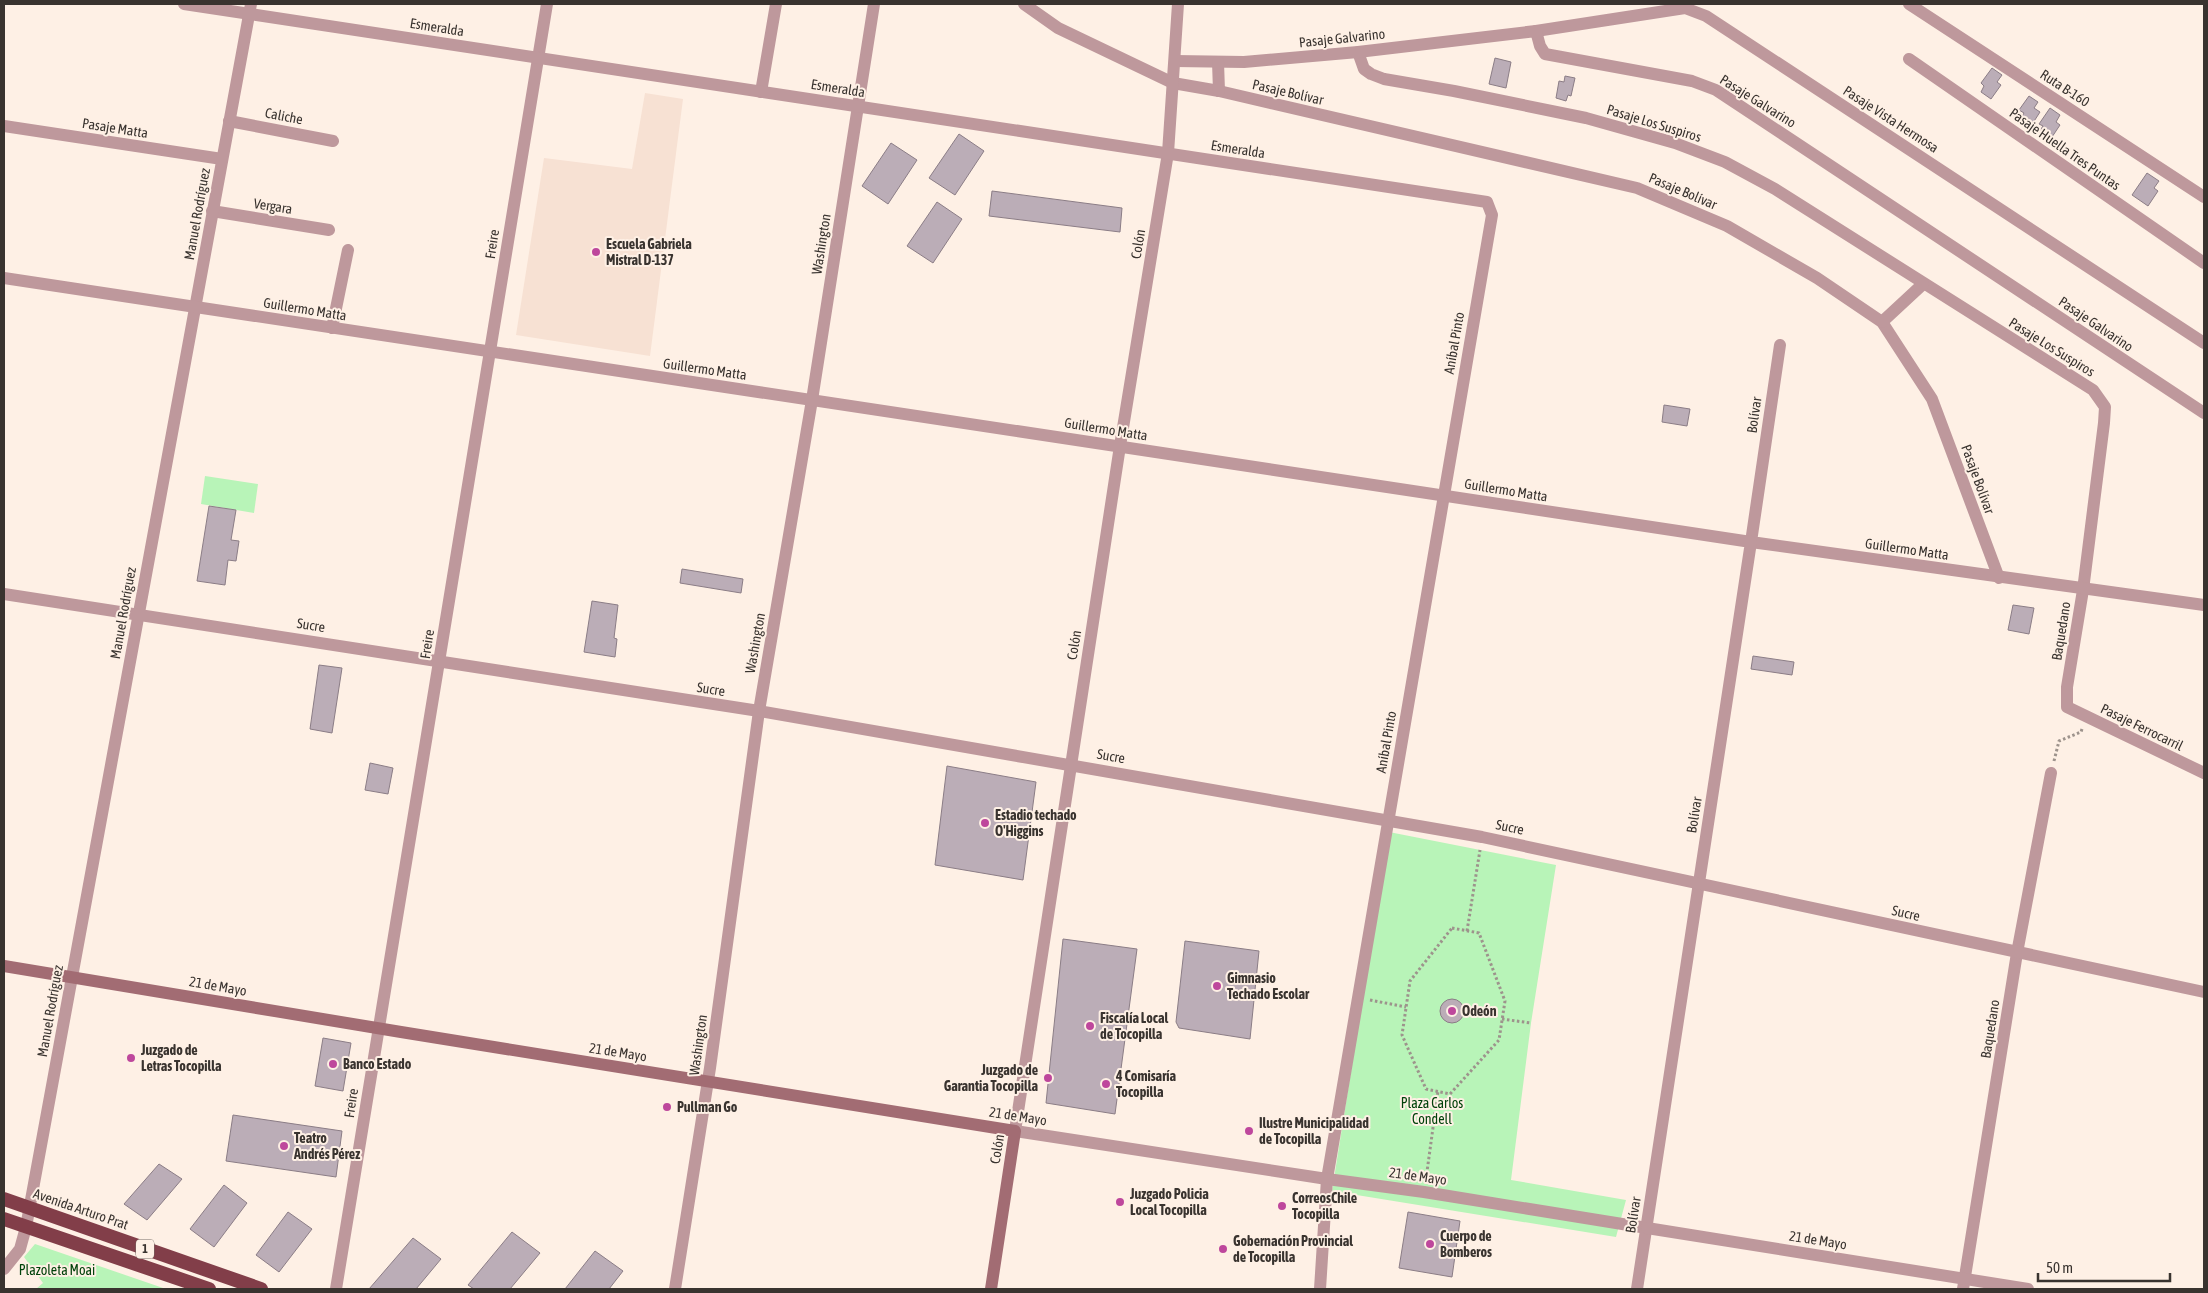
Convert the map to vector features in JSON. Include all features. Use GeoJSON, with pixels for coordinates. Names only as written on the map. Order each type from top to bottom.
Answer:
{"type":"FeatureCollection","features":[{"type":"Feature","properties":{"kind":"highway","name":"Avenida Arturo Prat"},"geometry":{"type":"LineString","coordinates":[[4,1198],[261,1289]]}},
{"type":"Feature","properties":{"kind":"highway","name":"1"},"geometry":{"type":"LineString","coordinates":[[4,1219],[209,1289]]}},
{"type":"Feature","properties":{"kind":"main road","name":"21 de Mayo"},"geometry":{"type":"LineString","coordinates":[[4,966],[378,1029],[1015,1131]]}},
{"type":"Feature","properties":{"kind":"main road","name":"Colón"},"geometry":{"type":"LineString","coordinates":[[991,1289],[1015,1131]]}},
{"type":"Feature","properties":{"kind":"street","name":"Esmeralda"},"geometry":{"type":"LineString","coordinates":[[184,4],[250,9],[538,58],[1488,202]]}},
{"type":"Feature","properties":{"kind":"street","name":"Freire"},"geometry":{"type":"LineString","coordinates":[[336,1289],[547,4]]}},
{"type":"Feature","properties":{"kind":"street"},"geometry":{"type":"LineString","coordinates":[[761,92],[776,4]]}},
{"type":"Feature","properties":{"kind":"street","name":"Washington"},"geometry":{"type":"LineString","coordinates":[[674,1289],[708,1082],[759,712],[812,400],[874,4]]}},
{"type":"Feature","properties":{"kind":"street","name":"Pasaje Bolívar"},"geometry":{"type":"LineString","coordinates":[[1024,4],[1058,28],[1173,84],[1219,91],[1637,188],[1727,226],[1817,278],[1882,322],[1932,399],[1999,578]]}},
{"type":"Feature","properties":{"kind":"street","name":"Colón"},"geometry":{"type":"LineString","coordinates":[[1015,1131],[1120,446],[1168,154],[1178,4]]}},
{"type":"Feature","properties":{"kind":"street","name":"Ruta B-160"},"geometry":{"type":"LineString","coordinates":[[1909,4],[2204,197]]}},
{"type":"Feature","properties":{"kind":"street","name":"Pasaje Vista Hermosa"},"geometry":{"type":"LineString","coordinates":[[1536,31],[1685,8],[1706,16],[2204,343]]}},
{"type":"Feature","properties":{"kind":"street","name":"Manuel Rodríguez"},"geometry":{"type":"LineString","coordinates":[[4,1269],[20,1249],[26,1227],[250,9]]}},
{"type":"Feature","properties":{"kind":"street","name":"Pasaje Galvarino"},"geometry":{"type":"LineString","coordinates":[[1175,61],[1244,62],[1358,52],[1536,31],[1540,46],[1546,54],[1692,81],[1716,90],[2204,413]]}},
{"type":"Feature","properties":{"kind":"street","name":"Pasaje Los Suspiros"},"geometry":{"type":"LineString","coordinates":[[1358,52],[1364,69],[1370,74],[1384,79],[1454,90],[1586,118],[1675,143],[1725,162],[1775,189],[2093,390],[2105,407],[2083,590]]}},
{"type":"Feature","properties":{"kind":"street","name":"Pasaje Huella Tres Puntas"},"geometry":{"type":"LineString","coordinates":[[1909,59],[2204,263]]}},
{"type":"Feature","properties":{"kind":"street"},"geometry":{"type":"LineString","coordinates":[[1218,62],[1219,91]]}},
{"type":"Feature","properties":{"kind":"street","name":"Caliche"},"geometry":{"type":"LineString","coordinates":[[229,121],[333,141]]}},
{"type":"Feature","properties":{"kind":"street","name":"Pasaje Matta"},"geometry":{"type":"LineString","coordinates":[[4,126],[222,159]]}},
{"type":"Feature","properties":{"kind":"street","name":"Aníbal Pinto"},"geometry":{"type":"LineString","coordinates":[[1320,1289],[1327,1179],[1492,215],[1488,202]]}},
{"type":"Feature","properties":{"kind":"street","name":"Vergara"},"geometry":{"type":"LineString","coordinates":[[212,212],[329,230]]}},
{"type":"Feature","properties":{"kind":"street"},"geometry":{"type":"LineString","coordinates":[[332,328],[348,250]]}},
{"type":"Feature","properties":{"kind":"street","name":"Guillermo Matta"},"geometry":{"type":"LineString","coordinates":[[4,278],[1751,542],[2204,606]]}},
{"type":"Feature","properties":{"kind":"street"},"geometry":{"type":"LineString","coordinates":[[1882,322],[1923,284]]}},
{"type":"Feature","properties":{"kind":"street","name":"Bolívar"},"geometry":{"type":"LineString","coordinates":[[1637,1289],[1780,345]]}},
{"type":"Feature","properties":{"kind":"street","name":"Baquedano"},"geometry":{"type":"LineString","coordinates":[[2068,707],[2067,687],[2083,590]]}},
{"type":"Feature","properties":{"kind":"street","name":"Sucre"},"geometry":{"type":"LineString","coordinates":[[4,594],[439,660],[759,712],[1071,764],[1482,837],[1699,882],[2017,953],[2204,992]]}},
{"type":"Feature","properties":{"kind":"street","name":"Pasaje Ferrocarril"},"geometry":{"type":"LineString","coordinates":[[2068,707],[2204,773]]}},
{"type":"Feature","properties":{"kind":"street","name":"Baquedano"},"geometry":{"type":"LineString","coordinates":[[1964,1284],[2017,953],[2051,773]]}},
{"type":"Feature","properties":{"kind":"street","name":"21 de Mayo"},"geometry":{"type":"LineString","coordinates":[[1015,1131],[1424,1192],[1647,1228],[1964,1284],[2028,1289]]}},
{"type":"Feature","properties":{"kind":"path"},"geometry":{"type":"LineString","coordinates":[[2051,773],[2059,741],[2081,732],[2087,716]]}},
{"type":"Feature","properties":{"kind":"path"},"geometry":{"type":"LineString","coordinates":[[1467,931],[1482,837]]}},
{"type":"Feature","properties":{"kind":"path"},"geometry":{"type":"LineString","coordinates":[[1452,928],[1467,931],[1479,933],[1505,1001],[1499,1040],[1450,1094],[1426,1089],[1402,1035],[1410,981],[1452,928]]}},
{"type":"Feature","properties":{"kind":"path"},"geometry":{"type":"LineString","coordinates":[[1358,997],[1406,1007]]}},
{"type":"Feature","properties":{"kind":"path"},"geometry":{"type":"LineString","coordinates":[[1502,1019],[1531,1023]]}},
{"type":"Feature","properties":{"kind":"path"},"geometry":{"type":"LineString","coordinates":[[1424,1192],[1438,1092]]}},
{"type":"Feature","properties":{"kind":"shaded area","name":"Escuela Gabriela Mistral D-137"},"geometry":{"type":"Polygon","coordinates":[[[645,93],[683,99],[650,356],[516,335],[544,158],[632,169],[645,93]]]}},
{"type":"Feature","properties":{"kind":"green space"},"geometry":{"type":"Polygon","coordinates":[[[205,476],[258,484],[254,513],[201,504],[205,476]]]}},
{"type":"Feature","properties":{"kind":"green space","name":"Plaza Carlos Condell"},"geometry":{"type":"Polygon","coordinates":[[[1389,832],[1556,865],[1531,1023],[1511,1180],[1626,1200],[1616,1237],[1332,1191],[1389,832]]]}},
{"type":"Feature","properties":{"kind":"green space","name":"Plazoleta Moai"},"geometry":{"type":"Polygon","coordinates":[[[35,1244],[166,1289],[36,1289],[43,1283],[24,1257],[35,1244]]]}},
{"type":"Feature","properties":{"kind":"building"},"geometry":{"type":"Polygon","coordinates":[[[1495,58],[1511,62],[1506,88],[1489,84],[1495,58]]]}},
{"type":"Feature","properties":{"kind":"building"},"geometry":{"type":"Polygon","coordinates":[[[1992,68],[2002,75],[1997,82],[2001,85],[1991,99],[1981,92],[1984,86],[1981,83],[1992,68]]]}},
{"type":"Feature","properties":{"kind":"building"},"geometry":{"type":"Polygon","coordinates":[[[1565,76],[1575,78],[1571,96],[1568,95],[1566,101],[1556,98],[1559,81],[1564,82],[1565,76]]]}},
{"type":"Feature","properties":{"kind":"building"},"geometry":{"type":"Polygon","coordinates":[[[2029,96],[2038,102],[2034,108],[2040,112],[2031,126],[2020,119],[2024,113],[2019,110],[2029,96]]]}},
{"type":"Feature","properties":{"kind":"building"},"geometry":{"type":"Polygon","coordinates":[[[2050,108],[2060,115],[2056,122],[2060,125],[2050,140],[2039,132],[2043,126],[2039,124],[2050,108]]]}},
{"type":"Feature","properties":{"kind":"building"},"geometry":{"type":"Polygon","coordinates":[[[959,134],[984,151],[955,195],[929,178],[959,134]]]}},
{"type":"Feature","properties":{"kind":"building"},"geometry":{"type":"Polygon","coordinates":[[[891,143],[917,160],[888,204],[862,186],[891,143]]]}},
{"type":"Feature","properties":{"kind":"building"},"geometry":{"type":"Polygon","coordinates":[[[2147,173],[2159,181],[2154,188],[2158,191],[2148,206],[2132,195],[2147,173]]]}},
{"type":"Feature","properties":{"kind":"building"},"geometry":{"type":"Polygon","coordinates":[[[992,191],[1122,208],[1120,232],[989,216],[992,191]]]}},
{"type":"Feature","properties":{"kind":"building"},"geometry":{"type":"Polygon","coordinates":[[[937,202],[962,219],[933,263],[907,246],[937,202]]]}},
{"type":"Feature","properties":{"kind":"building"},"geometry":{"type":"Polygon","coordinates":[[[1664,405],[1690,409],[1687,426],[1662,422],[1664,405]]]}},
{"type":"Feature","properties":{"kind":"building"},"geometry":{"type":"Polygon","coordinates":[[[209,506],[236,510],[231,540],[239,541],[236,561],[228,560],[225,585],[197,581],[209,506]]]}},
{"type":"Feature","properties":{"kind":"building"},"geometry":{"type":"Polygon","coordinates":[[[682,569],[743,579],[741,593],[680,583],[682,569]]]}},
{"type":"Feature","properties":{"kind":"building"},"geometry":{"type":"Polygon","coordinates":[[[592,601],[618,605],[614,638],[617,639],[615,657],[584,652],[592,601]]]}},
{"type":"Feature","properties":{"kind":"building"},"geometry":{"type":"Polygon","coordinates":[[[2013,605],[2034,608],[2029,634],[2008,630],[2013,605]]]}},
{"type":"Feature","properties":{"kind":"building"},"geometry":{"type":"Polygon","coordinates":[[[1753,656],[1794,662],[1792,675],[1751,669],[1753,656]]]}},
{"type":"Feature","properties":{"kind":"building"},"geometry":{"type":"Polygon","coordinates":[[[319,665],[342,668],[332,733],[310,729],[319,665]]]}},
{"type":"Feature","properties":{"kind":"building"},"geometry":{"type":"Polygon","coordinates":[[[370,763],[393,768],[388,794],[365,790],[370,763]]]}},
{"type":"Feature","properties":{"kind":"building","name":"Estadio techado O'Higgins"},"geometry":{"type":"Polygon","coordinates":[[[947,766],[1036,782],[1023,880],[935,865],[947,766]]]}},
{"type":"Feature","properties":{"kind":"building","name":"Fiscalía Local de Tocopilla"},"geometry":{"type":"Polygon","coordinates":[[[1063,939],[1137,949],[1115,1114],[1046,1103],[1063,939]]]}},
{"type":"Feature","properties":{"kind":"building","name":"Gimnasio Techado Escolar"},"geometry":{"type":"Polygon","coordinates":[[[1185,941],[1259,951],[1250,1039],[1179,1028],[1176,1022],[1185,941]]]}},
{"type":"Feature","properties":{"kind":"building","name":"Odeón"},"geometry":{"type":"Polygon","coordinates":[[[1452,999],[1460,1003],[1464,1011],[1460,1019],[1452,1023],[1444,1019],[1440,1011],[1444,1003],[1452,999]]]}},
{"type":"Feature","properties":{"kind":"building","name":"Banco Estado"},"geometry":{"type":"Polygon","coordinates":[[[323,1038],[351,1043],[343,1091],[315,1086],[323,1038]]]}},
{"type":"Feature","properties":{"kind":"building","name":"Teatro Andrés Pérez"},"geometry":{"type":"Polygon","coordinates":[[[233,1115],[342,1131],[336,1177],[226,1161],[233,1115]]]}},
{"type":"Feature","properties":{"kind":"building"},"geometry":{"type":"Polygon","coordinates":[[[159,1164],[182,1179],[147,1220],[124,1204],[159,1164]]]}},
{"type":"Feature","properties":{"kind":"building"},"geometry":{"type":"Polygon","coordinates":[[[224,1185],[247,1203],[214,1247],[190,1229],[224,1185]]]}},
{"type":"Feature","properties":{"kind":"building"},"geometry":{"type":"Polygon","coordinates":[[[288,1212],[312,1229],[279,1272],[256,1255],[288,1212]]]}},
{"type":"Feature","properties":{"kind":"building","name":"Cuerpo de Bomberos"},"geometry":{"type":"Polygon","coordinates":[[[1408,1212],[1460,1221],[1452,1277],[1399,1268],[1408,1212]]]}},
{"type":"Feature","properties":{"kind":"building"},"geometry":{"type":"Polygon","coordinates":[[[512,1232],[540,1253],[510,1289],[474,1289],[468,1285],[512,1232]]]}},
{"type":"Feature","properties":{"kind":"building"},"geometry":{"type":"Polygon","coordinates":[[[413,1238],[441,1259],[416,1289],[369,1289],[413,1238]]]}},
{"type":"Feature","properties":{"kind":"building"},"geometry":{"type":"Polygon","coordinates":[[[595,1251],[623,1271],[609,1289],[565,1289],[595,1251]]]}},
{"type":"Feature","properties":{"kind":"place","name":"Escuela Gabriela Mistral D-137"},"geometry":{"type":"Point","coordinates":[596,252]}},
{"type":"Feature","properties":{"kind":"place","name":"Estadio techado O'Higgins"},"geometry":{"type":"Point","coordinates":[985,823]}},
{"type":"Feature","properties":{"kind":"place","name":"Gimnasio Techado Escolar"},"geometry":{"type":"Point","coordinates":[1217,986]}},
{"type":"Feature","properties":{"kind":"place","name":"Odeón"},"geometry":{"type":"Point","coordinates":[1452,1011]}},
{"type":"Feature","properties":{"kind":"place","name":"Fiscalía Local de Tocopilla"},"geometry":{"type":"Point","coordinates":[1090,1026]}},
{"type":"Feature","properties":{"kind":"place","name":"Juzgado de Letras Tocopilla"},"geometry":{"type":"Point","coordinates":[131,1058]}},
{"type":"Feature","properties":{"kind":"place","name":"Banco Estado"},"geometry":{"type":"Point","coordinates":[333,1064]}},
{"type":"Feature","properties":{"kind":"place","name":"Juzgado de Garantia Tocopilla"},"geometry":{"type":"Point","coordinates":[1048,1078]}},
{"type":"Feature","properties":{"kind":"place","name":"4 Comisaría Tocopilla"},"geometry":{"type":"Point","coordinates":[1106,1084]}},
{"type":"Feature","properties":{"kind":"place","name":"Pullman Go"},"geometry":{"type":"Point","coordinates":[667,1107]}},
{"type":"Feature","properties":{"kind":"place","name":"Ilustre Municipalidad de Tocopilla"},"geometry":{"type":"Point","coordinates":[1249,1131]}},
{"type":"Feature","properties":{"kind":"place","name":"Teatro Andrés Pérez"},"geometry":{"type":"Point","coordinates":[284,1146]}},
{"type":"Feature","properties":{"kind":"place","name":"Juzgado Policia Local Tocopilla"},"geometry":{"type":"Point","coordinates":[1120,1202]}},
{"type":"Feature","properties":{"kind":"place","name":"CorreosChile Tocopilla"},"geometry":{"type":"Point","coordinates":[1282,1206]}},
{"type":"Feature","properties":{"kind":"place","name":"Cuerpo de Bomberos"},"geometry":{"type":"Point","coordinates":[1430,1244]}},
{"type":"Feature","properties":{"kind":"place","name":"Gobernación Provincial de Tocopilla"},"geometry":{"type":"Point","coordinates":[1223,1249]}}]}
